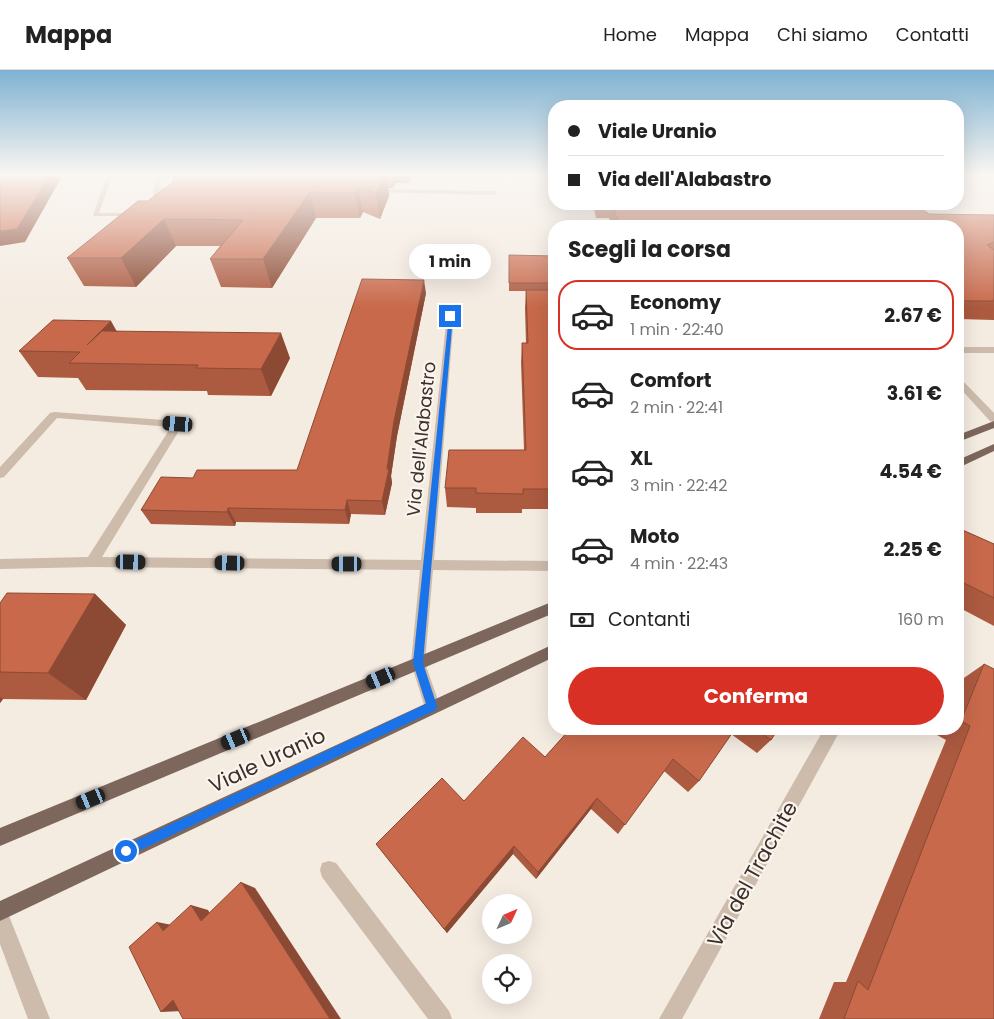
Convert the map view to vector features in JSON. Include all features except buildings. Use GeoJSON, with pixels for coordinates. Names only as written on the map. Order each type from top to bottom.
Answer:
{"type":"FeatureCollection","features":[{"type":"Feature","properties":{"kind":"main road"},"geometry":{"type":"LineString","coordinates":[[964,436],[994,424]]}},
{"type":"Feature","properties":{"kind":"main road"},"geometry":{"type":"LineString","coordinates":[[964,461],[994,447]]}},
{"type":"Feature","properties":{"kind":"main road","name":"Viale Uranio"},"geometry":{"type":"LineString","coordinates":[[0,837],[548,609]]}},
{"type":"Feature","properties":{"kind":"main road","name":"Viale Uranio"},"geometry":{"type":"LineString","coordinates":[[0,911],[548,653]]}},
{"type":"Feature","properties":{"kind":"street","name":"Via dell'Alabastro"},"geometry":{"type":"LineString","coordinates":[[418,663],[450,316]]}},
{"type":"Feature","properties":{"kind":"street"},"geometry":{"type":"LineString","coordinates":[[964,350],[994,350]]}},
{"type":"Feature","properties":{"kind":"street"},"geometry":{"type":"LineString","coordinates":[[964,386],[994,419]]}},
{"type":"Feature","properties":{"kind":"street"},"geometry":{"type":"LineString","coordinates":[[0,474],[54,416],[178,424],[92,562]]}},
{"type":"Feature","properties":{"kind":"street"},"geometry":{"type":"LineString","coordinates":[[0,564],[92,562],[548,566]]}},
{"type":"Feature","properties":{"kind":"street"},"geometry":{"type":"LineString","coordinates":[[418,663],[432,706]]}},
{"type":"Feature","properties":{"kind":"street","name":"Via del Trachite"},"geometry":{"type":"LineString","coordinates":[[670,1019],[830,735]]}},
{"type":"Feature","properties":{"kind":"street"},"geometry":{"type":"LineString","coordinates":[[329,870],[441,1019]]}},
{"type":"Feature","properties":{"kind":"street"},"geometry":{"type":"LineString","coordinates":[[0,918],[39,1019]]}},
{"type":"Feature","properties":{"kind":"route"},"geometry":{"type":"LineString","coordinates":[[126,851],[432,706],[418,663],[450,316]]}}]}
